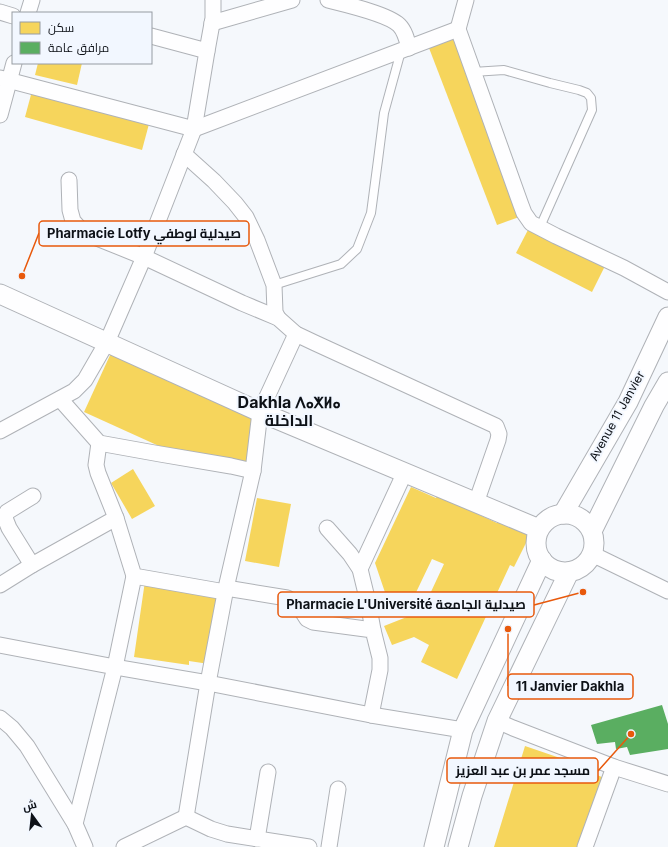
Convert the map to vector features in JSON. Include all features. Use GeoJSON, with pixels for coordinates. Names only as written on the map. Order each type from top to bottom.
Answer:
{"type":"FeatureCollection","features":[{"type":"Feature","properties":{"kind":"street"},"geometry":{"type":"LineString","coordinates":[[28,12],[32,0]]}},
{"type":"Feature","properties":{"kind":"street"},"geometry":{"type":"LineString","coordinates":[[0,431],[74,391],[85,380],[107,342],[144,257],[194,129],[206,51],[213,18],[213,0]]}},
{"type":"Feature","properties":{"kind":"street"},"geometry":{"type":"LineString","coordinates":[[212,23],[292,0]]}},
{"type":"Feature","properties":{"kind":"street"},"geometry":{"type":"LineString","coordinates":[[328,0],[389,18],[399,25],[405,34],[405,49]]}},
{"type":"Feature","properties":{"kind":"street"},"geometry":{"type":"LineString","coordinates":[[466,0],[458,30],[524,213],[532,223],[624,268],[668,292]]}},
{"type":"Feature","properties":{"kind":"street"},"geometry":{"type":"LineString","coordinates":[[0,12],[12,16]]}},
{"type":"Feature","properties":{"kind":"street"},"geometry":{"type":"LineString","coordinates":[[4,80],[194,129],[458,30]]}},
{"type":"Feature","properties":{"kind":"street"},"geometry":{"type":"LineString","coordinates":[[152,36],[206,51]]}},
{"type":"Feature","properties":{"kind":"street"},"geometry":{"type":"LineString","coordinates":[[0,115],[4,80],[13,64]]}},
{"type":"Feature","properties":{"kind":"street"},"geometry":{"type":"LineString","coordinates":[[184,154],[214,181],[246,217],[257,240],[274,285],[276,312],[278,318]]}},
{"type":"Feature","properties":{"kind":"street"},"geometry":{"type":"LineString","coordinates":[[69,180],[70,210],[73,221],[81,230],[278,318],[296,334],[496,426],[499,434],[498,440],[476,503]]}},
{"type":"Feature","properties":{"kind":"street"},"geometry":{"type":"LineString","coordinates":[[0,294],[260,412],[539,529]]}},
{"type":"Feature","properties":{"kind":"street","name":"Avenue 11 Janvier"},"geometry":{"type":"LineString","coordinates":[[563,514],[628,402],[668,318]]}},
{"type":"Feature","properties":{"kind":"street"},"geometry":{"type":"LineString","coordinates":[[186,817],[225,590],[253,471],[260,412],[296,334]]}},
{"type":"Feature","properties":{"kind":"street"},"geometry":{"type":"LineString","coordinates":[[592,531],[654,406],[666,388]]}},
{"type":"Feature","properties":{"kind":"street"},"geometry":{"type":"LineString","coordinates":[[60,399],[99,443],[253,471]]}},
{"type":"Feature","properties":{"kind":"street"},"geometry":{"type":"LineString","coordinates":[[74,824],[115,667],[134,576],[116,518],[96,465],[99,443]]}},
{"type":"Feature","properties":{"kind":"street"},"geometry":{"type":"LineString","coordinates":[[360,569],[405,472]]}},
{"type":"Feature","properties":{"kind":"street"},"geometry":{"type":"LineString","coordinates":[[32,565],[9,528],[5,518],[7,512],[33,496]]}},
{"type":"Feature","properties":{"kind":"street"},"geometry":{"type":"LineString","coordinates":[[563,514],[575,515],[585,521],[592,531],[595,542],[592,554],[583,566],[569,572],[554,570],[542,560],[537,549],[537,536],[539,529],[548,520],[563,514]]}},
{"type":"Feature","properties":{"kind":"street"},"geometry":{"type":"LineString","coordinates":[[0,585],[32,565],[116,518]]}},
{"type":"Feature","properties":{"kind":"street"},"geometry":{"type":"LineString","coordinates":[[328,528],[350,554],[360,569],[368,602],[380,658],[380,670],[371,715]]}},
{"type":"Feature","properties":{"kind":"street"},"geometry":{"type":"LineString","coordinates":[[592,554],[668,591]]}},
{"type":"Feature","properties":{"kind":"street"},"geometry":{"type":"LineString","coordinates":[[434,847],[463,730],[542,560]]}},
{"type":"Feature","properties":{"kind":"street"},"geometry":{"type":"LineString","coordinates":[[458,847],[472,796],[497,721],[569,572]]}},
{"type":"Feature","properties":{"kind":"street"},"geometry":{"type":"LineString","coordinates":[[134,576],[287,598],[298,605],[307,619],[314,622],[373,630]]}},
{"type":"Feature","properties":{"kind":"street"},"geometry":{"type":"LineString","coordinates":[[0,645],[208,683],[371,715],[463,730]]}},
{"type":"Feature","properties":{"kind":"street"},"geometry":{"type":"LineString","coordinates":[[0,718],[12,728],[27,746],[74,824],[85,847]]}},
{"type":"Feature","properties":{"kind":"street"},"geometry":{"type":"LineString","coordinates":[[497,721],[614,767],[668,784]]}},
{"type":"Feature","properties":{"kind":"street"},"geometry":{"type":"LineString","coordinates":[[585,847],[614,767]]}},
{"type":"Feature","properties":{"kind":"street"},"geometry":{"type":"LineString","coordinates":[[257,839],[268,772]]}},
{"type":"Feature","properties":{"kind":"street"},"geometry":{"type":"LineString","coordinates":[[329,847],[338,789]]}},
{"type":"Feature","properties":{"kind":"street"},"geometry":{"type":"LineString","coordinates":[[186,817],[211,829],[227,834],[309,847]]}},
{"type":"Feature","properties":{"kind":"street"},"geometry":{"type":"LineString","coordinates":[[124,847],[186,817]]}},
{"type":"Feature","properties":{"kind":"lane"},"geometry":{"type":"LineString","coordinates":[[274,285],[341,264],[357,249],[371,213],[384,113],[405,49]]}},
{"type":"Feature","properties":{"kind":"lane"},"geometry":{"type":"LineString","coordinates":[[473,72],[504,70],[579,90],[587,93],[591,98],[592,110],[540,227]]}},
{"type":"Feature","properties":{"kind":"building: سكن"},"geometry":{"type":"Polygon","coordinates":[[[454,38],[522,216],[497,225],[429,48],[454,38]]]}},
{"type":"Feature","properties":{"kind":"building: سكن"},"geometry":{"type":"Polygon","coordinates":[[[38,64],[82,64],[77,85],[35,75],[38,64]]]}},
{"type":"Feature","properties":{"kind":"building: سكن"},"geometry":{"type":"Polygon","coordinates":[[[32,91],[149,124],[142,150],[25,117],[32,91]]]}},
{"type":"Feature","properties":{"kind":"building: سكن"},"geometry":{"type":"Polygon","coordinates":[[[529,228],[605,266],[592,292],[516,253],[529,228]]]}},
{"type":"Feature","properties":{"kind":"building: سكن"},"geometry":{"type":"Polygon","coordinates":[[[111,353],[256,416],[247,468],[181,456],[84,412],[111,353]]]}},
{"type":"Feature","properties":{"kind":"building: سكن"},"geometry":{"type":"Polygon","coordinates":[[[133,469],[155,506],[132,519],[111,483],[133,469]]]}},
{"type":"Feature","properties":{"kind":"building: سكن"},"geometry":{"type":"Polygon","coordinates":[[[411,487],[436,498],[437,495],[497,523],[498,518],[531,535],[514,567],[510,565],[457,679],[421,662],[429,645],[414,637],[392,645],[384,626],[422,611],[444,564],[432,559],[410,605],[391,610],[375,563],[411,487]]]}},
{"type":"Feature","properties":{"kind":"building: سكن"},"geometry":{"type":"Polygon","coordinates":[[[257,498],[291,504],[279,567],[245,561],[257,498]]]}},
{"type":"Feature","properties":{"kind":"building: سكن"},"geometry":{"type":"Polygon","coordinates":[[[145,581],[220,592],[209,664],[189,661],[189,665],[134,657],[145,581]]]}},
{"type":"Feature","properties":{"kind":"building: سكن"},"geometry":{"type":"Polygon","coordinates":[[[525,746],[563,759],[561,762],[581,768],[604,778],[581,847],[494,847],[525,746]]]}},
{"type":"Feature","properties":{"kind":"building: مرافق عامة"},"geometry":{"type":"Polygon","coordinates":[[[662,705],[668,724],[668,749],[630,755],[627,747],[616,749],[615,742],[597,744],[591,725],[662,705]]]}},
{"type":"Feature","properties":{"kind":"place","name":"Pharmacie Lotfy صيدلية لوطفي"},"geometry":{"type":"Point","coordinates":[22,276]}},
{"type":"Feature","properties":{"kind":"place","name":"Pharmacie L'Université صيدلية الجامعة"},"geometry":{"type":"Point","coordinates":[583,592]}},
{"type":"Feature","properties":{"kind":"place","name":"11 Janvier Dakhla"},"geometry":{"type":"Point","coordinates":[508,629]}},
{"type":"Feature","properties":{"kind":"place","name":"مسجد عمر بن عبد العزيز"},"geometry":{"type":"Point","coordinates":[631,734]}},
{"type":"Feature","properties":{"kind":"district","name":"Dakhla ⴷⴰⵅⵍⴰ الداخلة"},"geometry":{"type":"Point","coordinates":[289,411]}}]}
